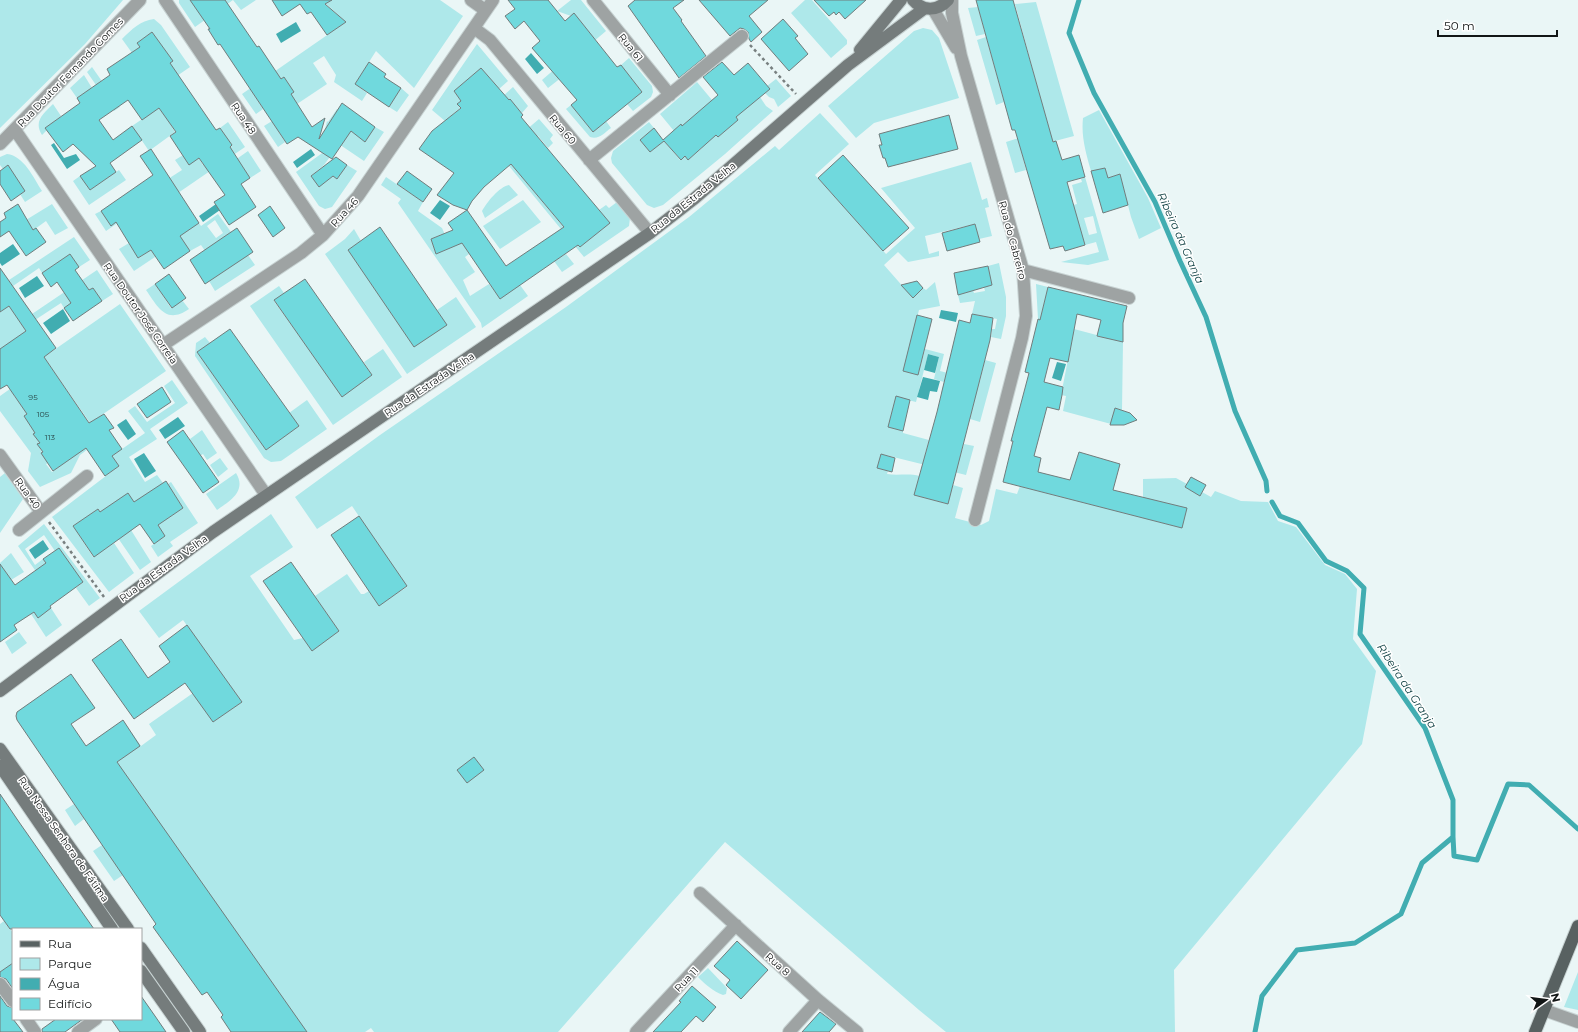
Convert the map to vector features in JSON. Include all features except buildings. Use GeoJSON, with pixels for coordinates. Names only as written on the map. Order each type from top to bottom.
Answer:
{"type":"FeatureCollection","features":[{"type":"Feature","properties":{"kind":"main road"},"geometry":{"type":"LineString","coordinates":[[1535,1032],[1578,926]]}},
{"type":"Feature","properties":{"kind":"street","name":"Rua Doutor Fernando Gomes"},"geometry":{"type":"LineString","coordinates":[[0,144],[140,0]]}},
{"type":"Feature","properties":{"kind":"street","name":"Rua 48"},"geometry":{"type":"LineString","coordinates":[[165,0],[323,235]]}},
{"type":"Feature","properties":{"kind":"street"},"geometry":{"type":"LineString","coordinates":[[471,0],[485,10]]}},
{"type":"Feature","properties":{"kind":"street"},"geometry":{"type":"LineString","coordinates":[[474,28],[493,0]]}},
{"type":"Feature","properties":{"kind":"street","name":"Rua 61"},"geometry":{"type":"LineString","coordinates":[[593,0],[670,95]]}},
{"type":"Feature","properties":{"kind":"street","name":"Rua da Estrada Velha"},"geometry":{"type":"LineString","coordinates":[[848,64],[901,0]]}},
{"type":"Feature","properties":{"kind":"street"},"geometry":{"type":"LineString","coordinates":[[913,0],[919,6],[929,9],[960,56]]}},
{"type":"Feature","properties":{"kind":"street","name":"Rua da Estrada Velha"},"geometry":{"type":"LineString","coordinates":[[0,691],[213,532],[650,233],[695,198],[848,64],[929,9],[939,7],[948,0]]}},
{"type":"Feature","properties":{"kind":"street"},"geometry":{"type":"LineString","coordinates":[[952,0],[952,13],[960,56]]}},
{"type":"Feature","properties":{"kind":"street","name":"Rua 46"},"geometry":{"type":"LineString","coordinates":[[163,345],[294,257],[323,235],[358,196],[474,28]]}},
{"type":"Feature","properties":{"kind":"street","name":"Rua 60"},"geometry":{"type":"LineString","coordinates":[[474,28],[490,40],[650,233]]}},
{"type":"Feature","properties":{"kind":"street"},"geometry":{"type":"LineString","coordinates":[[589,160],[742,36]]}},
{"type":"Feature","properties":{"kind":"street","name":"Rua do Cabreiro"},"geometry":{"type":"LineString","coordinates":[[960,56],[1023,270],[1026,316],[1022,338],[976,520]]}},
{"type":"Feature","properties":{"kind":"street","name":"Rua Doutor José Correia"},"geometry":{"type":"LineString","coordinates":[[15,130],[266,495]]}},
{"type":"Feature","properties":{"kind":"street"},"geometry":{"type":"LineString","coordinates":[[1023,270],[1129,298]]}},
{"type":"Feature","properties":{"kind":"street","name":"Rua 40"},"geometry":{"type":"LineString","coordinates":[[0,455],[41,512]]}},
{"type":"Feature","properties":{"kind":"street"},"geometry":{"type":"LineString","coordinates":[[19,530],[87,476]]}},
{"type":"Feature","properties":{"kind":"street","name":"Rua Nossa Senhora de Fátima"},"geometry":{"type":"LineString","coordinates":[[0,749],[127,928]]}},
{"type":"Feature","properties":{"kind":"street","name":"Rua Nossa Senhora de Fátima"},"geometry":{"type":"LineString","coordinates":[[0,766],[111,928]]}},
{"type":"Feature","properties":{"kind":"street","name":"Rua 8"},"geometry":{"type":"LineString","coordinates":[[700,893],[818,1000],[858,1032]]}},
{"type":"Feature","properties":{"kind":"street","name":"Rua 11"},"geometry":{"type":"LineString","coordinates":[[636,1032],[736,926]]}},
{"type":"Feature","properties":{"kind":"street"},"geometry":{"type":"LineString","coordinates":[[142,949],[200,1032]]}},
{"type":"Feature","properties":{"kind":"street"},"geometry":{"type":"LineString","coordinates":[[158,973],[143,979],[184,1032]]}},
{"type":"Feature","properties":{"kind":"street"},"geometry":{"type":"LineString","coordinates":[[0,984],[12,1000]]}},
{"type":"Feature","properties":{"kind":"street"},"geometry":{"type":"LineString","coordinates":[[789,1032],[818,1000]]}},
{"type":"Feature","properties":{"kind":"street"},"geometry":{"type":"LineString","coordinates":[[1544,1010],[1578,1022]]}},
{"type":"Feature","properties":{"kind":"street"},"geometry":{"type":"LineString","coordinates":[[27,1020],[35,1032]]}},
{"type":"Feature","properties":{"kind":"street"},"geometry":{"type":"LineString","coordinates":[[78,1032],[95,1020]]}},
{"type":"Feature","properties":{"kind":"path"},"geometry":{"type":"LineString","coordinates":[[742,36],[804,103]]}},
{"type":"Feature","properties":{"kind":"path"},"geometry":{"type":"LineString","coordinates":[[41,512],[111,607]]}},
{"type":"Feature","properties":{"kind":"green space"},"geometry":{"type":"Polygon","coordinates":[[[0,0],[123,0],[85,44],[0,128],[0,0]]]}},
{"type":"Feature","properties":{"kind":"green space"},"geometry":{"type":"Polygon","coordinates":[[[179,0],[233,0],[195,27],[179,3],[179,0]]]}},
{"type":"Feature","properties":{"kind":"green space"},"geometry":{"type":"Polygon","coordinates":[[[233,0],[256,0],[241,10],[233,0]]]}},
{"type":"Feature","properties":{"kind":"green space"},"geometry":{"type":"Polygon","coordinates":[[[325,0],[440,0],[463,16],[414,88],[376,51],[355,84],[367,93],[362,101],[334,82],[336,75],[324,56],[313,63],[327,84],[294,106],[288,96],[294,92],[284,77],[255,96],[263,109],[256,114],[242,94],[346,22],[324,2],[325,0]]]}},
{"type":"Feature","properties":{"kind":"green space"},"geometry":{"type":"Polygon","coordinates":[[[571,0],[581,0],[606,31],[586,48],[586,28],[574,14],[571,16],[557,11],[571,0]]]}},
{"type":"Feature","properties":{"kind":"green space"},"geometry":{"type":"Polygon","coordinates":[[[805,0],[812,0],[847,40],[847,44],[831,58],[791,13],[805,0]]]}},
{"type":"Feature","properties":{"kind":"green space"},"geometry":{"type":"Polygon","coordinates":[[[1036,2],[1074,136],[1021,150],[1026,170],[1015,173],[1006,142],[1049,129],[1015,4],[1036,2]]]}},
{"type":"Feature","properties":{"kind":"green space"},"geometry":{"type":"Polygon","coordinates":[[[978,7],[985,34],[976,36],[968,8],[978,7]]]}},
{"type":"Feature","properties":{"kind":"green space"},"geometry":{"type":"Polygon","coordinates":[[[154,19],[161,25],[190,67],[158,89],[122,39],[136,26],[154,19]],[[152,32],[137,43],[158,72],[173,61],[152,32]]]}},
{"type":"Feature","properties":{"kind":"green space"},"geometry":{"type":"Polygon","coordinates":[[[923,28],[932,30],[939,38],[959,98],[874,123],[856,138],[828,106],[914,31],[923,28]]]}},
{"type":"Feature","properties":{"kind":"green space"},"geometry":{"type":"Polygon","coordinates":[[[986,37],[1004,102],[996,105],[977,40],[986,37]]]}},
{"type":"Feature","properties":{"kind":"green space"},"geometry":{"type":"Polygon","coordinates":[[[477,44],[508,81],[499,89],[481,68],[454,91],[461,101],[457,104],[460,108],[445,121],[432,110],[477,44]]]}},
{"type":"Feature","properties":{"kind":"green space"},"geometry":{"type":"Polygon","coordinates":[[[629,58],[652,86],[653,92],[651,97],[633,111],[627,104],[642,92],[621,65],[629,58]]]}},
{"type":"Feature","properties":{"kind":"green space"},"geometry":{"type":"Polygon","coordinates":[[[564,61],[571,70],[548,88],[542,80],[564,61]]]}},
{"type":"Feature","properties":{"kind":"green space"},"geometry":{"type":"Polygon","coordinates":[[[92,67],[120,107],[114,111],[87,72],[92,67]]]}},
{"type":"Feature","properties":{"kind":"green space"},"geometry":{"type":"Polygon","coordinates":[[[84,75],[92,88],[77,98],[70,88],[84,75]]]}},
{"type":"Feature","properties":{"kind":"green space"},"geometry":{"type":"Polygon","coordinates":[[[776,79],[791,96],[778,107],[774,99],[765,93],[767,86],[776,79]]]}},
{"type":"Feature","properties":{"kind":"green space"},"geometry":{"type":"Polygon","coordinates":[[[697,82],[712,100],[718,137],[738,120],[727,106],[760,97],[766,106],[773,111],[725,154],[663,205],[654,208],[647,205],[612,163],[611,158],[613,151],[649,122],[654,128],[640,140],[650,152],[664,141],[680,160],[685,156],[688,160],[702,148],[681,124],[674,131],[660,114],[697,82]]]}},
{"type":"Feature","properties":{"kind":"green space"},"geometry":{"type":"Polygon","coordinates":[[[513,87],[528,106],[522,113],[510,100],[467,128],[513,87]]]}},
{"type":"Feature","properties":{"kind":"green space"},"geometry":{"type":"Polygon","coordinates":[[[401,88],[409,95],[397,112],[389,107],[401,88]]]}},
{"type":"Feature","properties":{"kind":"green space"},"geometry":{"type":"Polygon","coordinates":[[[53,104],[61,116],[46,128],[47,130],[42,135],[39,121],[43,114],[53,104]]]}},
{"type":"Feature","properties":{"kind":"green space"},"geometry":{"type":"Polygon","coordinates":[[[571,105],[593,132],[606,121],[611,128],[599,137],[590,137],[566,109],[571,105]]]}},
{"type":"Feature","properties":{"kind":"green space"},"geometry":{"type":"Polygon","coordinates":[[[160,107],[175,132],[149,151],[132,126],[160,107]]]}},
{"type":"Feature","properties":{"kind":"green space"},"geometry":{"type":"Polygon","coordinates":[[[337,109],[346,115],[351,131],[365,141],[375,127],[384,132],[364,161],[324,134],[327,121],[328,122],[337,109]]]}},
{"type":"Feature","properties":{"kind":"green space"},"geometry":{"type":"Polygon","coordinates":[[[1099,110],[1148,198],[1161,228],[1139,239],[1131,217],[1120,174],[1108,178],[1105,168],[1091,171],[1083,138],[1083,118],[1099,110]]]}},
{"type":"Feature","properties":{"kind":"green space"},"geometry":{"type":"Polygon","coordinates":[[[820,113],[849,144],[815,175],[886,254],[915,228],[881,188],[971,162],[982,200],[987,198],[989,207],[985,208],[992,236],[979,239],[975,224],[925,236],[929,254],[939,251],[939,256],[908,262],[898,252],[884,265],[913,298],[923,288],[926,290],[935,282],[940,306],[919,310],[903,371],[918,375],[925,349],[944,354],[940,371],[980,381],[985,360],[996,363],[980,422],[970,419],[974,401],[941,393],[944,382],[934,379],[939,357],[928,354],[916,402],[896,397],[888,427],[929,440],[925,454],[958,463],[964,444],[974,446],[966,475],[881,454],[877,468],[888,471],[887,474],[920,476],[914,495],[947,504],[953,485],[963,488],[955,518],[981,525],[989,521],[996,489],[1017,494],[1020,486],[1182,528],[1143,497],[1143,479],[1176,478],[1187,484],[1186,487],[1200,496],[1202,492],[1211,497],[1215,491],[1241,501],[1268,502],[1278,521],[1296,527],[1325,565],[1345,574],[1357,589],[1353,639],[1376,671],[1362,744],[1174,970],[1175,1032],[946,1032],[725,842],[558,1032],[374,1032],[371,1028],[365,1032],[305,1032],[108,750],[132,733],[141,746],[156,735],[149,724],[193,693],[213,722],[242,702],[183,620],[159,638],[139,611],[271,514],[293,547],[250,576],[294,640],[303,638],[312,650],[339,631],[315,596],[347,574],[361,594],[369,591],[379,605],[407,587],[352,506],[317,529],[295,497],[380,435],[566,307],[689,217],[775,146],[779,150],[820,113]]]}},
{"type":"Feature","properties":{"kind":"green space"},"geometry":{"type":"Polygon","coordinates":[[[280,116],[286,125],[278,131],[285,142],[278,147],[264,126],[280,116]]]}},
{"type":"Feature","properties":{"kind":"green space"},"geometry":{"type":"Polygon","coordinates":[[[539,119],[553,135],[550,139],[553,143],[548,148],[538,136],[508,160],[580,247],[610,223],[599,210],[606,205],[609,208],[617,202],[630,218],[629,226],[584,257],[509,166],[506,168],[512,142],[539,119]]]}},
{"type":"Feature","properties":{"kind":"green space"},"geometry":{"type":"Polygon","coordinates":[[[228,122],[245,147],[178,193],[168,179],[182,170],[175,160],[193,149],[203,165],[232,146],[220,128],[228,122]]]}},
{"type":"Feature","properties":{"kind":"green space"},"geometry":{"type":"Polygon","coordinates":[[[248,151],[261,171],[250,178],[241,164],[224,175],[221,170],[248,151]]]}},
{"type":"Feature","properties":{"kind":"green space"},"geometry":{"type":"Polygon","coordinates":[[[325,151],[332,154],[324,165],[311,176],[319,186],[333,176],[337,179],[347,165],[357,171],[332,207],[325,209],[319,206],[296,172],[325,151]]]}},
{"type":"Feature","properties":{"kind":"green space"},"geometry":{"type":"Polygon","coordinates":[[[7,154],[18,159],[28,168],[42,191],[25,202],[20,194],[25,191],[8,166],[3,169],[0,165],[0,157],[7,154]]]}},
{"type":"Feature","properties":{"kind":"green space"},"geometry":{"type":"Polygon","coordinates":[[[119,170],[126,180],[89,205],[73,181],[80,176],[90,190],[119,170]]]}},
{"type":"Feature","properties":{"kind":"green space"},"geometry":{"type":"Polygon","coordinates":[[[386,177],[423,202],[418,211],[442,228],[450,246],[460,239],[469,254],[465,257],[475,272],[463,280],[470,296],[489,284],[500,298],[520,285],[528,296],[482,328],[481,323],[398,203],[401,199],[381,185],[386,177]],[[442,234],[431,239],[436,254],[448,249],[442,234]]]}},
{"type":"Feature","properties":{"kind":"green space"},"geometry":{"type":"Polygon","coordinates":[[[1085,177],[1109,260],[1088,265],[1061,262],[1099,252],[1096,242],[1085,245],[1079,225],[1064,229],[1059,209],[1077,204],[1072,185],[1082,182],[1081,179],[1085,177]],[[1093,216],[1084,218],[1089,235],[1097,233],[1093,216]]]}},
{"type":"Feature","properties":{"kind":"green space"},"geometry":{"type":"Polygon","coordinates":[[[509,185],[518,195],[485,218],[482,211],[487,203],[497,192],[509,185]]]}},
{"type":"Feature","properties":{"kind":"green space"},"geometry":{"type":"Polygon","coordinates":[[[523,200],[541,222],[500,249],[483,226],[523,200]]]}},
{"type":"Feature","properties":{"kind":"green space"},"geometry":{"type":"Polygon","coordinates":[[[52,204],[68,228],[55,235],[46,221],[28,234],[21,223],[52,204]]]}},
{"type":"Feature","properties":{"kind":"green space"},"geometry":{"type":"Polygon","coordinates":[[[101,211],[111,225],[124,216],[125,218],[106,231],[95,214],[101,211]]]}},
{"type":"Feature","properties":{"kind":"green space"},"geometry":{"type":"Polygon","coordinates":[[[218,214],[231,232],[222,239],[248,255],[255,265],[215,291],[209,281],[220,273],[201,245],[190,251],[182,239],[134,271],[119,249],[129,243],[139,258],[165,240],[186,231],[199,223],[201,226],[218,214]],[[215,220],[207,226],[216,238],[223,233],[215,220]]]}},
{"type":"Feature","properties":{"kind":"green space"},"geometry":{"type":"Polygon","coordinates":[[[354,229],[361,241],[348,250],[414,347],[446,325],[437,310],[456,297],[476,327],[407,374],[325,254],[345,239],[354,229]]]}},
{"type":"Feature","properties":{"kind":"green space"},"geometry":{"type":"Polygon","coordinates":[[[74,237],[90,260],[79,267],[70,254],[42,273],[39,268],[13,286],[9,280],[74,237]]]}},
{"type":"Feature","properties":{"kind":"green space"},"geometry":{"type":"Polygon","coordinates":[[[566,254],[574,264],[562,272],[554,261],[566,254]]]}},
{"type":"Feature","properties":{"kind":"green space"},"geometry":{"type":"Polygon","coordinates":[[[999,263],[1006,297],[1006,316],[1001,339],[991,337],[992,329],[995,329],[997,319],[972,314],[975,301],[960,303],[958,295],[973,290],[974,293],[985,291],[984,287],[992,285],[988,266],[999,263]]]}},
{"type":"Feature","properties":{"kind":"green space"},"geometry":{"type":"Polygon","coordinates":[[[97,270],[113,294],[102,301],[93,288],[64,308],[61,303],[35,320],[32,314],[97,270]]]}},
{"type":"Feature","properties":{"kind":"green space"},"geometry":{"type":"Polygon","coordinates":[[[155,284],[171,308],[182,300],[189,309],[174,315],[168,315],[163,312],[146,290],[155,284]]]}},
{"type":"Feature","properties":{"kind":"green space"},"geometry":{"type":"Polygon","coordinates":[[[1036,284],[1048,287],[1041,316],[1054,323],[1038,319],[1036,284]]]}},
{"type":"Feature","properties":{"kind":"green space"},"geometry":{"type":"Polygon","coordinates":[[[279,286],[284,293],[274,301],[342,396],[372,375],[364,362],[383,349],[402,377],[333,425],[250,306],[279,286]]]}},
{"type":"Feature","properties":{"kind":"green space"},"geometry":{"type":"Polygon","coordinates":[[[120,304],[166,371],[90,423],[44,357],[120,304]]]}},
{"type":"Feature","properties":{"kind":"green space"},"geometry":{"type":"Polygon","coordinates":[[[9,306],[26,331],[0,354],[0,312],[9,306]]]}},
{"type":"Feature","properties":{"kind":"green space"},"geometry":{"type":"Polygon","coordinates":[[[1074,329],[1123,342],[1122,410],[1115,408],[1111,424],[1063,411],[1066,396],[1061,395],[1074,329]]]}},
{"type":"Feature","properties":{"kind":"green space"},"geometry":{"type":"Polygon","coordinates":[[[205,337],[210,343],[197,352],[266,450],[299,426],[289,413],[307,400],[327,429],[281,461],[271,462],[264,458],[195,356],[196,343],[205,337]]]}},
{"type":"Feature","properties":{"kind":"green space"},"geometry":{"type":"Polygon","coordinates":[[[34,372],[14,396],[29,412],[24,416],[38,431],[34,434],[40,443],[38,445],[48,463],[46,464],[52,472],[75,455],[63,438],[88,449],[80,455],[71,473],[40,487],[28,471],[31,453],[0,411],[0,396],[34,372]]]}},
{"type":"Feature","properties":{"kind":"green space"},"geometry":{"type":"Polygon","coordinates":[[[172,380],[188,403],[150,429],[157,439],[129,457],[145,482],[157,475],[163,483],[167,519],[183,508],[168,484],[171,482],[198,523],[170,542],[173,546],[158,557],[151,546],[165,536],[154,519],[140,524],[131,530],[151,562],[140,570],[98,509],[73,526],[93,557],[114,543],[134,573],[109,592],[52,517],[119,466],[112,456],[145,433],[128,411],[135,406],[147,422],[175,403],[164,386],[172,380]]]}},
{"type":"Feature","properties":{"kind":"green space"},"geometry":{"type":"Polygon","coordinates":[[[202,430],[217,453],[207,460],[203,454],[192,461],[182,445],[202,430]]]}},
{"type":"Feature","properties":{"kind":"green space"},"geometry":{"type":"Polygon","coordinates":[[[220,458],[228,469],[218,477],[210,465],[220,458]]]}},
{"type":"Feature","properties":{"kind":"green space"},"geometry":{"type":"Polygon","coordinates":[[[5,473],[23,499],[0,533],[0,477],[5,473]]]}},
{"type":"Feature","properties":{"kind":"green space"},"geometry":{"type":"Polygon","coordinates":[[[236,473],[240,485],[236,495],[217,510],[206,494],[236,473]]]}},
{"type":"Feature","properties":{"kind":"green space"},"geometry":{"type":"Polygon","coordinates":[[[44,524],[100,598],[89,606],[76,588],[83,582],[59,549],[55,551],[44,535],[25,549],[35,565],[43,559],[53,572],[42,580],[18,546],[44,524]]]}},
{"type":"Feature","properties":{"kind":"green space"},"geometry":{"type":"Polygon","coordinates":[[[11,553],[24,572],[11,580],[0,563],[11,553]]]}},
{"type":"Feature","properties":{"kind":"green space"},"geometry":{"type":"Polygon","coordinates":[[[51,608],[62,625],[46,637],[31,614],[34,612],[38,617],[51,608]]]}},
{"type":"Feature","properties":{"kind":"green space"},"geometry":{"type":"Polygon","coordinates":[[[19,632],[27,643],[12,654],[5,642],[19,632]]]}},
{"type":"Feature","properties":{"kind":"green space"},"geometry":{"type":"Polygon","coordinates":[[[74,804],[84,819],[75,826],[65,810],[74,804]]]}},
{"type":"Feature","properties":{"kind":"green space"},"geometry":{"type":"Polygon","coordinates":[[[102,845],[123,875],[114,881],[93,851],[102,845]]]}},
{"type":"Feature","properties":{"kind":"green space"},"geometry":{"type":"Polygon","coordinates":[[[4,921],[12,932],[12,964],[0,972],[0,924],[4,921]]]}},
{"type":"Feature","properties":{"kind":"green space"},"geometry":{"type":"Polygon","coordinates":[[[708,968],[727,988],[726,994],[723,995],[716,992],[698,977],[708,968]]]}},
{"type":"Feature","properties":{"kind":"green space"},"geometry":{"type":"Polygon","coordinates":[[[1578,972],[1578,1010],[1564,1007],[1578,972]]]}},
{"type":"Feature","properties":{"kind":"water"},"geometry":{"type":"Polygon","coordinates":[[[296,22],[301,31],[281,43],[276,34],[296,22]]]}},
{"type":"Feature","properties":{"kind":"water"},"geometry":{"type":"Polygon","coordinates":[[[531,53],[544,68],[537,74],[525,59],[531,53]]]}},
{"type":"Feature","properties":{"kind":"water"},"geometry":{"type":"Polygon","coordinates":[[[54,143],[64,158],[76,154],[80,160],[67,169],[51,145],[54,143]]]}},
{"type":"Feature","properties":{"kind":"water"},"geometry":{"type":"Polygon","coordinates":[[[311,149],[315,155],[297,168],[293,162],[311,149]]]}},
{"type":"Feature","properties":{"kind":"water"},"geometry":{"type":"Polygon","coordinates":[[[440,200],[450,206],[440,220],[430,213],[440,200]]]}},
{"type":"Feature","properties":{"kind":"water"},"geometry":{"type":"Polygon","coordinates":[[[216,204],[220,210],[203,222],[199,216],[216,204]]]}},
{"type":"Feature","properties":{"kind":"water"},"geometry":{"type":"Polygon","coordinates":[[[13,244],[20,254],[2,266],[0,263],[0,253],[13,244]]]}},
{"type":"Feature","properties":{"kind":"water"},"geometry":{"type":"Polygon","coordinates":[[[37,276],[44,286],[25,298],[19,288],[37,276]]]}},
{"type":"Feature","properties":{"kind":"water"},"geometry":{"type":"Polygon","coordinates":[[[63,309],[70,321],[51,334],[43,323],[63,309]]]}},
{"type":"Feature","properties":{"kind":"water"},"geometry":{"type":"Polygon","coordinates":[[[941,310],[958,313],[956,322],[939,318],[941,310]]]}},
{"type":"Feature","properties":{"kind":"water"},"geometry":{"type":"Polygon","coordinates":[[[928,354],[939,357],[935,373],[924,370],[928,354]]]}},
{"type":"Feature","properties":{"kind":"water"},"geometry":{"type":"Polygon","coordinates":[[[1057,362],[1066,364],[1061,381],[1052,378],[1057,362]]]}},
{"type":"Feature","properties":{"kind":"water"},"geometry":{"type":"Polygon","coordinates":[[[923,377],[940,381],[937,392],[930,391],[928,400],[917,397],[923,377]]]}},
{"type":"Feature","properties":{"kind":"water"},"geometry":{"type":"Polygon","coordinates":[[[178,417],[185,426],[165,439],[159,430],[178,417]]]}},
{"type":"Feature","properties":{"kind":"water"},"geometry":{"type":"Polygon","coordinates":[[[126,419],[136,434],[128,440],[117,425],[126,419]]]}},
{"type":"Feature","properties":{"kind":"water"},"geometry":{"type":"Polygon","coordinates":[[[144,453],[156,471],[145,478],[134,459],[144,453]]]}},
{"type":"Feature","properties":{"kind":"water"},"geometry":{"type":"Polygon","coordinates":[[[43,540],[49,549],[35,559],[29,550],[43,540]]]}},
{"type":"Feature","properties":{"kind":"waterway","name":"Ribeira da Granja"},"geometry":{"type":"LineString","coordinates":[[1079,0],[1069,33],[1094,93],[1155,202],[1206,317],[1235,411],[1266,481],[1267,491]]}},
{"type":"Feature","properties":{"kind":"waterway","name":"Ribeira da Granja"},"geometry":{"type":"LineString","coordinates":[[1255,1032],[1262,996],[1297,950],[1355,943],[1401,914],[1422,863],[1453,837],[1453,800],[1425,728],[1360,634],[1364,588],[1347,571],[1326,561],[1298,523],[1280,516],[1272,502]]}},
{"type":"Feature","properties":{"kind":"waterway"},"geometry":{"type":"LineString","coordinates":[[1453,837],[1454,856],[1477,860],[1508,784],[1529,785],[1578,829]]}}]}
